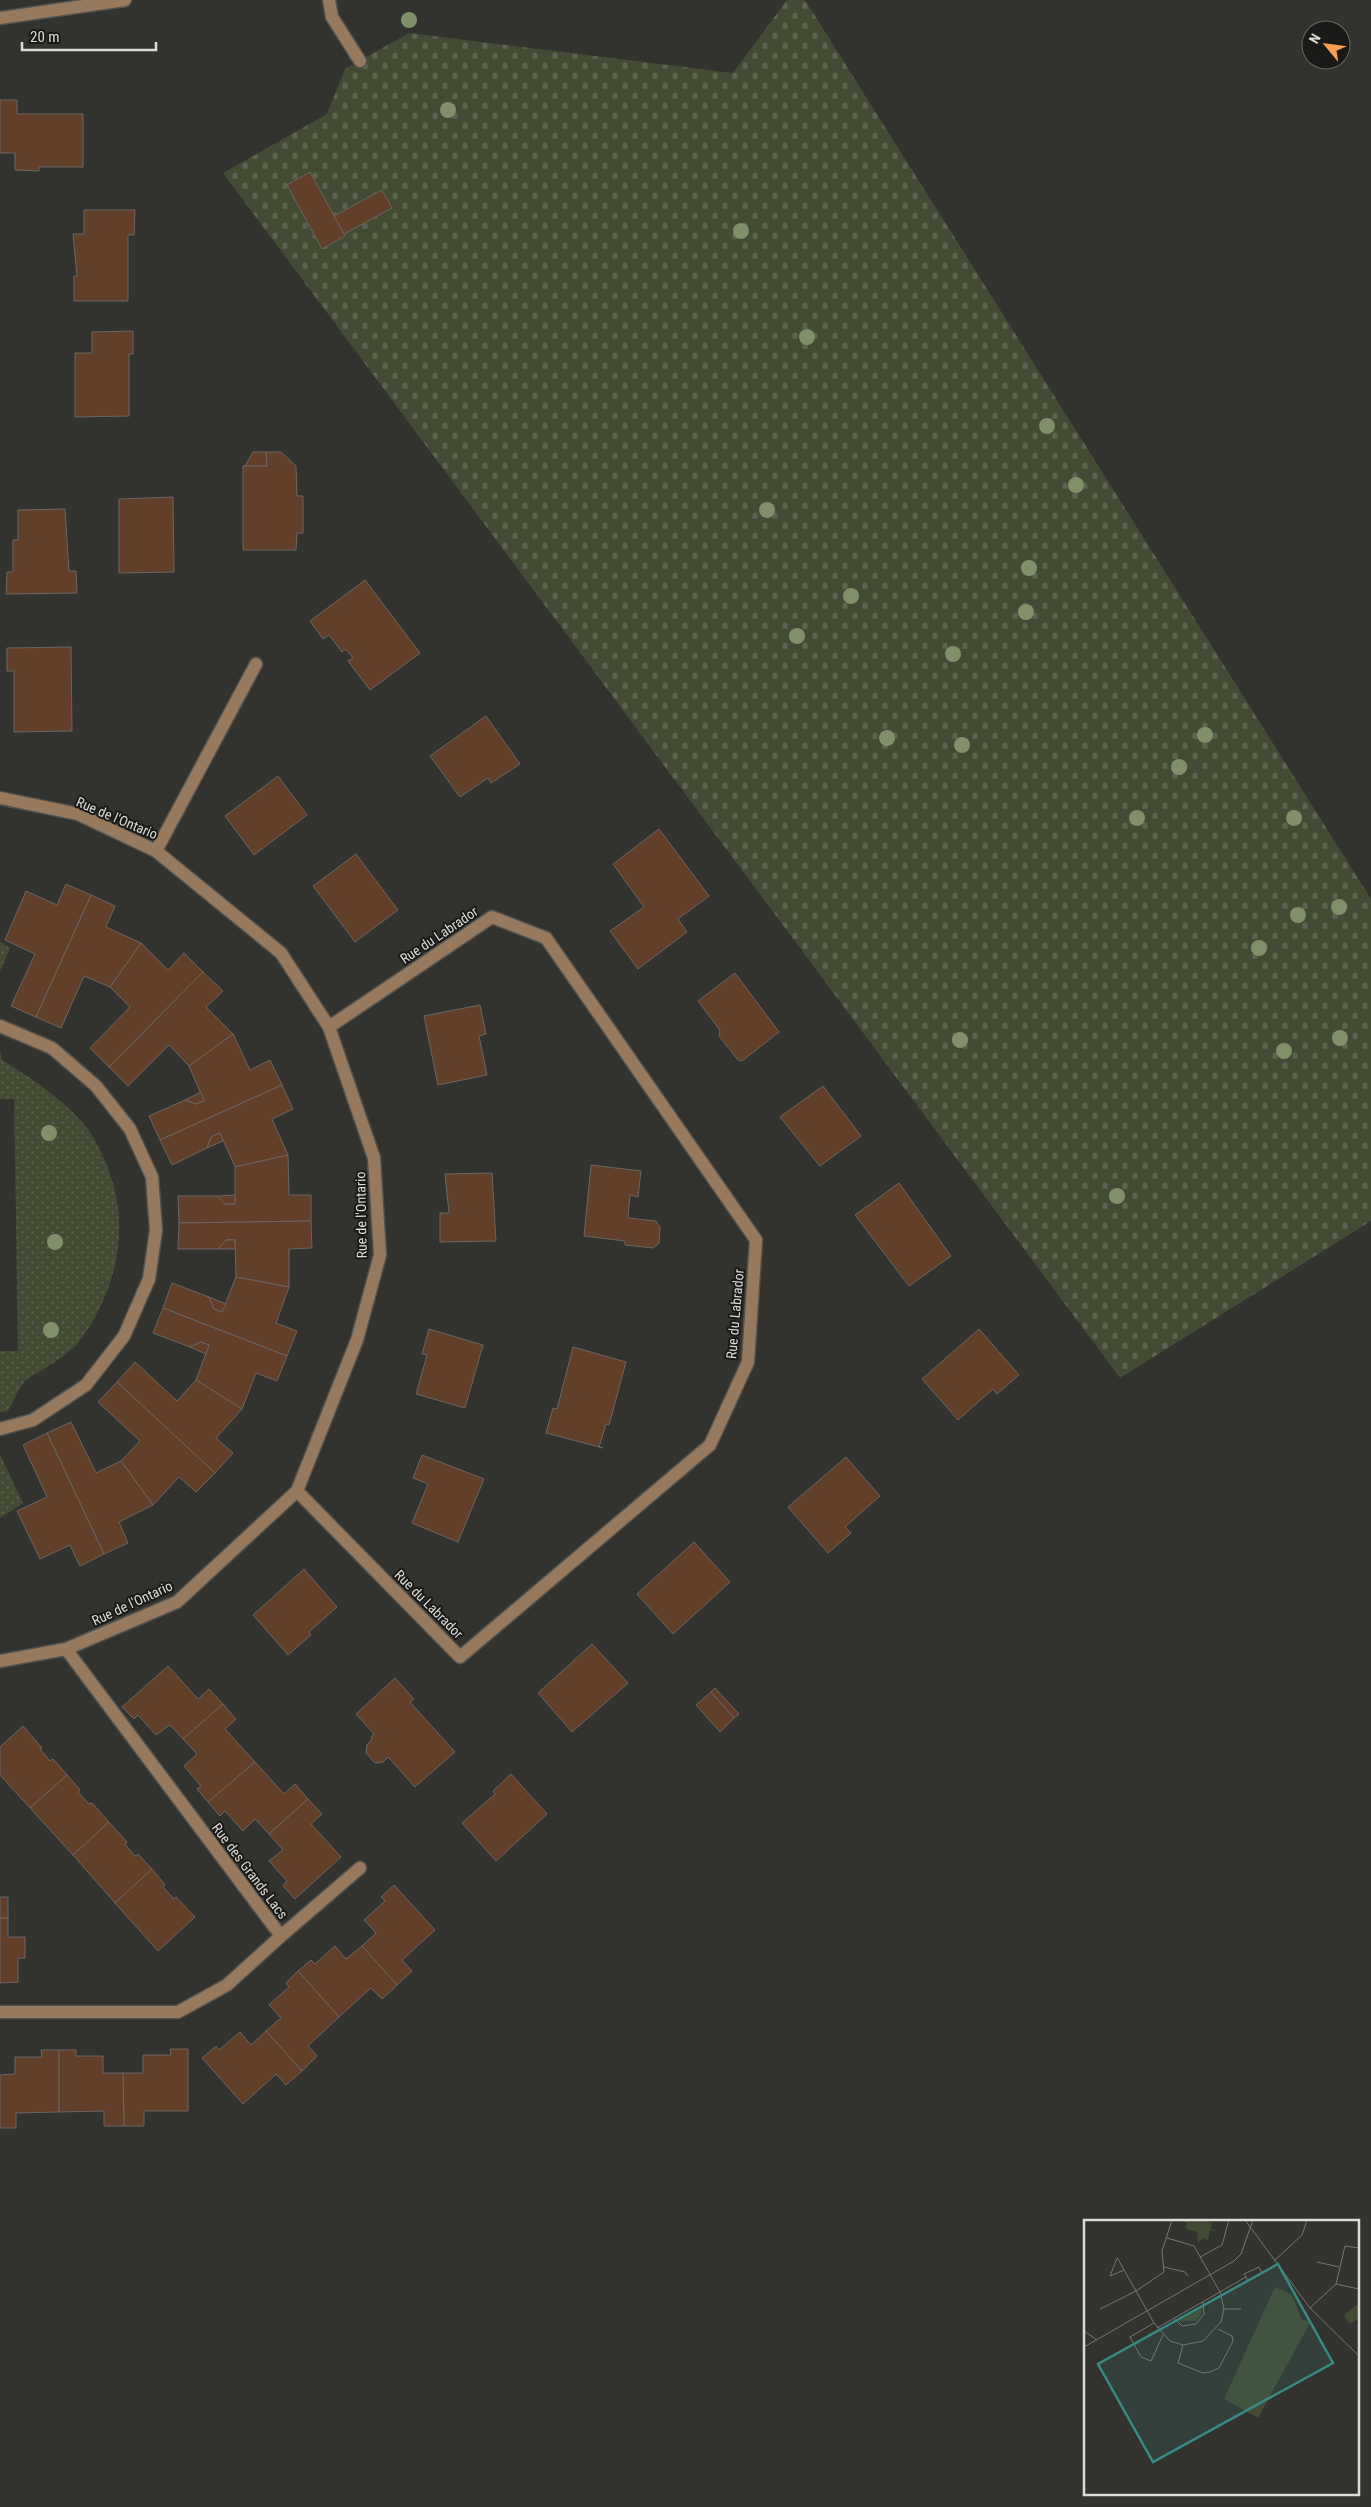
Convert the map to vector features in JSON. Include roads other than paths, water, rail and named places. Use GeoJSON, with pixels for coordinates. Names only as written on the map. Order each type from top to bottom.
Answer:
{"type":"FeatureCollection","features":[{"type":"Feature","properties":{"kind":"street"},"geometry":{"type":"LineString","coordinates":[[0,18],[125,0]]}},
{"type":"Feature","properties":{"kind":"street"},"geometry":{"type":"LineString","coordinates":[[329,0],[332,17],[360,61]]}},
{"type":"Feature","properties":{"kind":"street"},"geometry":{"type":"LineString","coordinates":[[156,851],[256,664]]}},
{"type":"Feature","properties":{"kind":"street","name":"Rue de l'Ontario"},"geometry":{"type":"LineString","coordinates":[[0,798],[78,814],[156,851],[281,953],[329,1027],[374,1158],[380,1255],[357,1340],[297,1491],[177,1602],[66,1650],[0,1661]]}},
{"type":"Feature","properties":{"kind":"street","name":"Rue du Labrador"},"geometry":{"type":"LineString","coordinates":[[297,1491],[460,1657],[710,1445],[748,1362],[756,1240],[546,938],[492,918],[329,1027]]}},
{"type":"Feature","properties":{"kind":"street"},"geometry":{"type":"LineString","coordinates":[[0,1026],[52,1048],[96,1086],[130,1129],[152,1177],[156,1230],[149,1279],[124,1336],[86,1385],[33,1420],[0,1429]]}},
{"type":"Feature","properties":{"kind":"street","name":"Rue des Grands Lacs"},"geometry":{"type":"LineString","coordinates":[[0,2012],[178,2012],[227,1985],[281,1936],[66,1650]]}},
{"type":"Feature","properties":{"kind":"street"},"geometry":{"type":"LineString","coordinates":[[281,1936],[360,1868]]}}]}
